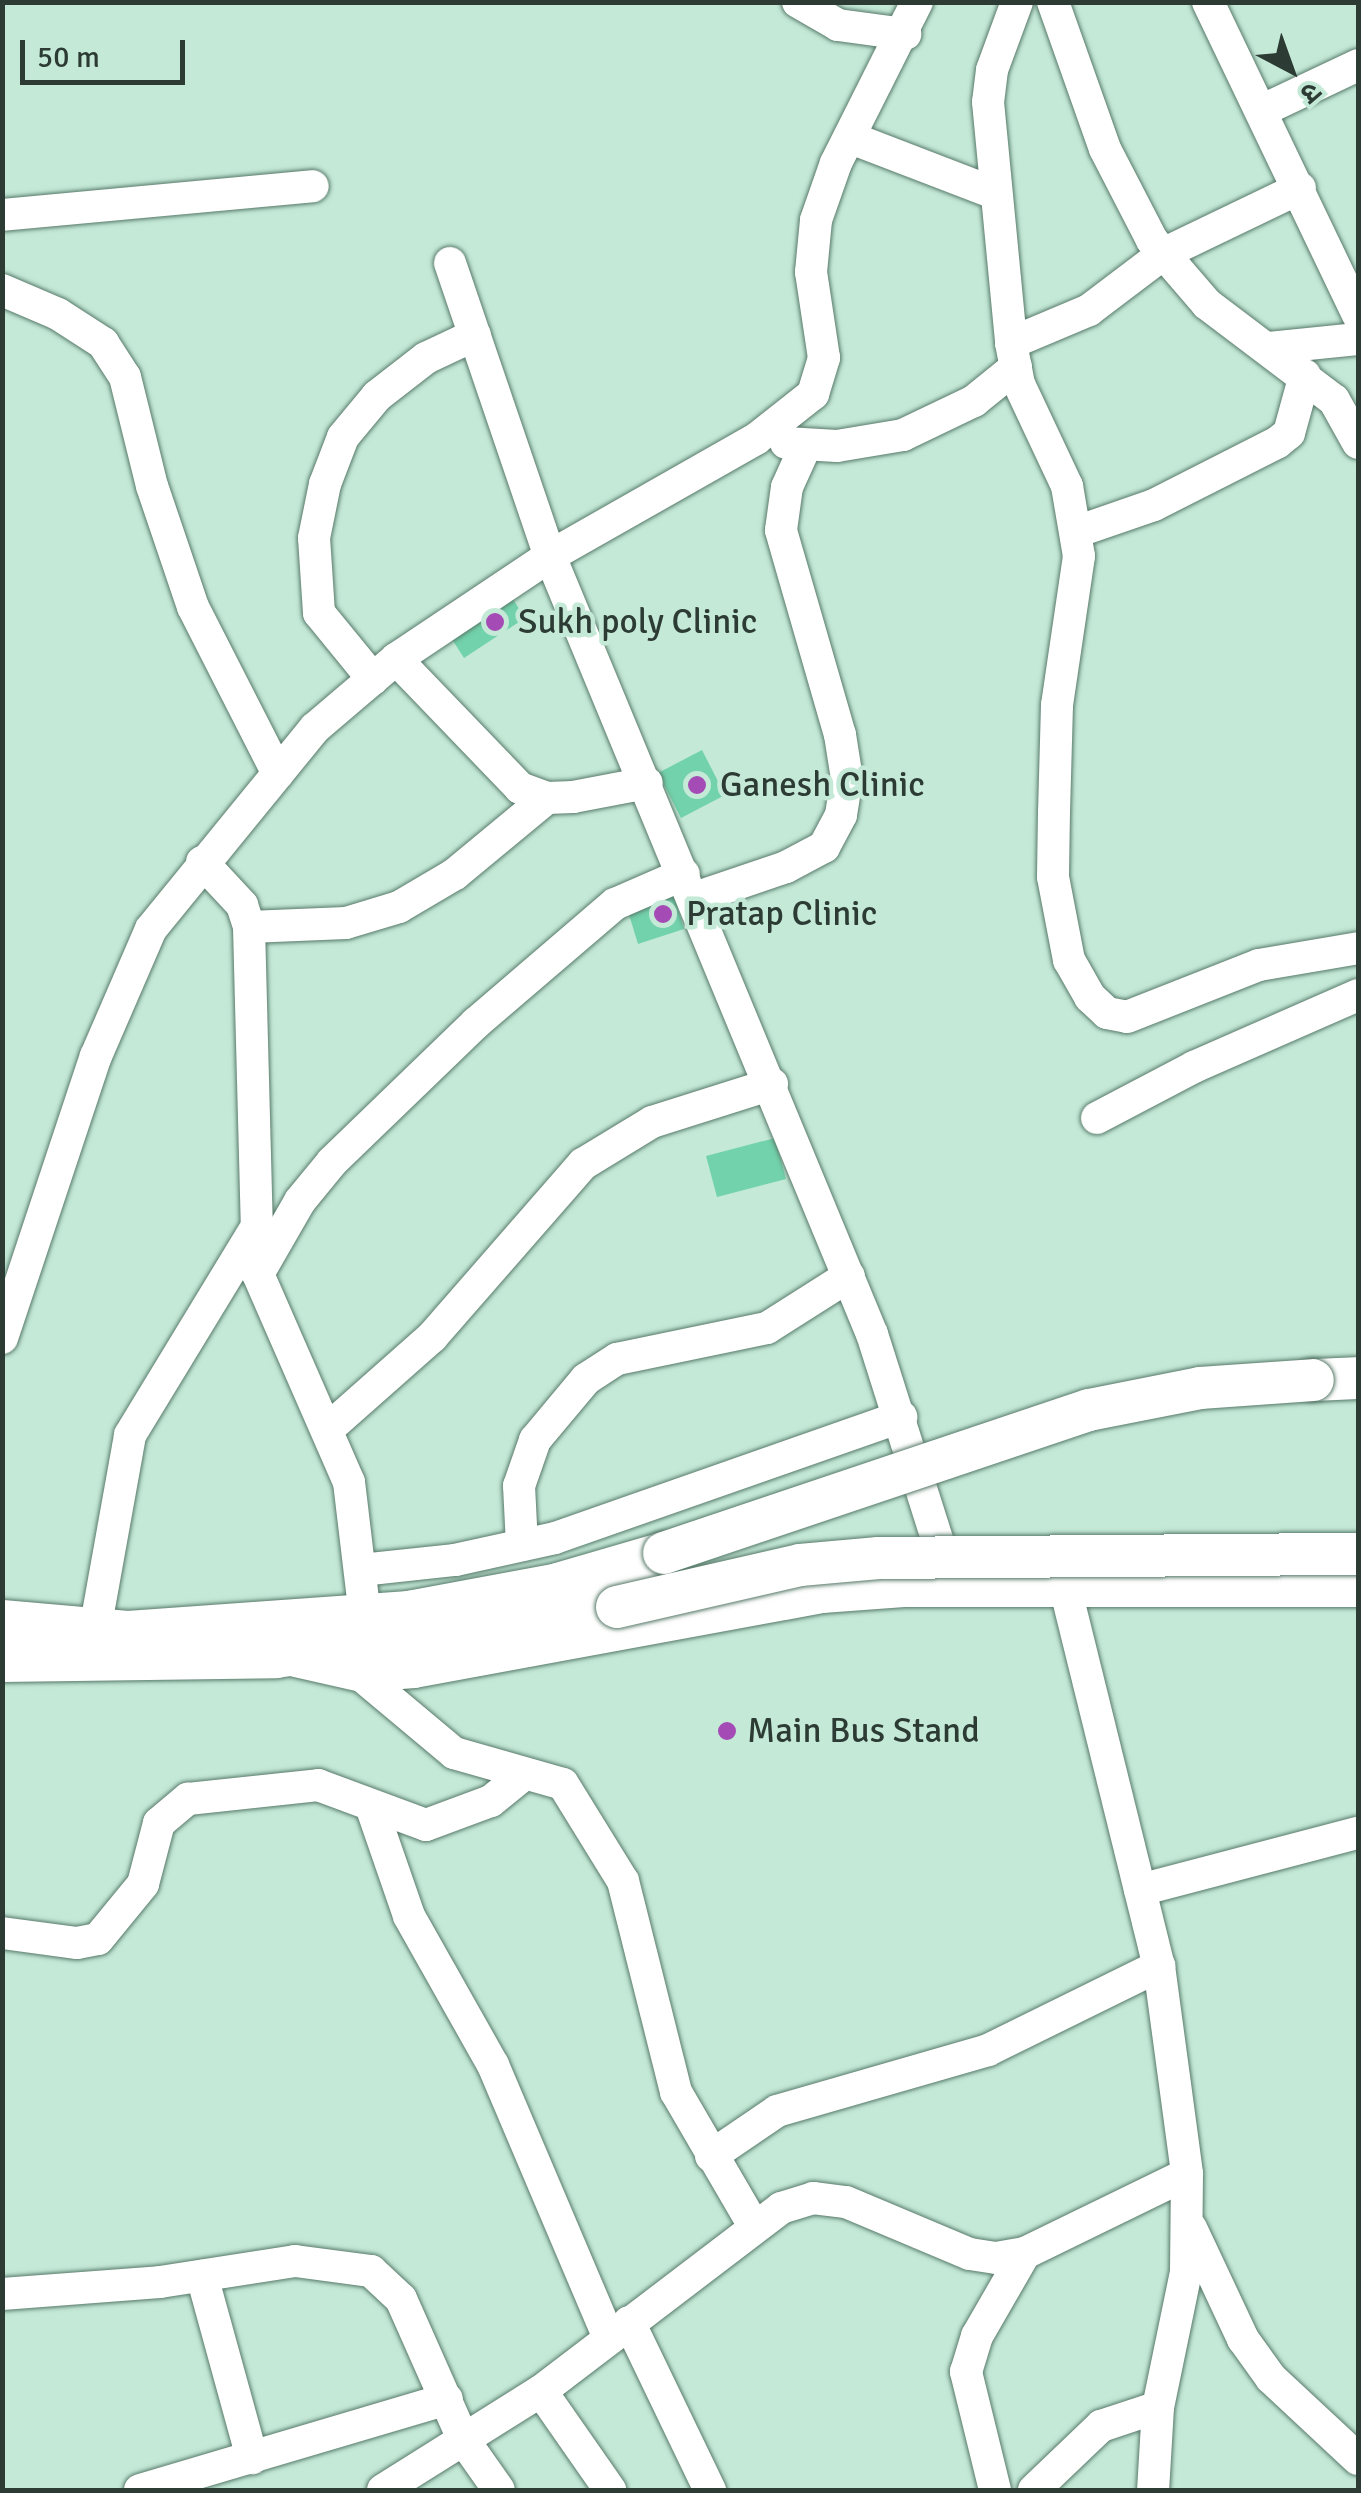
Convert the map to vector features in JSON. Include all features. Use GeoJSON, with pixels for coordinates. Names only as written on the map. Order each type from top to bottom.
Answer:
{"type":"FeatureCollection","features":[{"type":"Feature","properties":{"kind":"main road"},"geometry":{"type":"LineString","coordinates":[[2,1621],[95,1630],[365,1616],[558,1584],[664,1553],[1089,1410],[1200,1388],[1358,1378]]}},
{"type":"Feature","properties":{"kind":"main road"},"geometry":{"type":"LineString","coordinates":[[2,1661],[276,1657],[617,1607],[800,1565],[879,1558],[1358,1554]]}},
{"type":"Feature","properties":{"kind":"street"},"geometry":{"type":"LineString","coordinates":[[798,2],[838,25],[905,34]]}},
{"type":"Feature","properties":{"kind":"street"},"geometry":{"type":"LineString","coordinates":[[2,1338],[96,1056],[151,929],[315,728],[384,669],[550,556],[756,439],[813,394],[824,358],[812,272],[816,220],[917,2]]}},
{"type":"Feature","properties":{"kind":"street"},"geometry":{"type":"LineString","coordinates":[[1017,2],[992,70],[988,102],[1013,355],[1067,486],[1076,532],[1076,584],[1057,706],[1053,878],[1069,960],[1090,997],[1107,1014],[1127,1017],[1259,965],[1358,948]]}},
{"type":"Feature","properties":{"kind":"street"},"geometry":{"type":"LineString","coordinates":[[1053,2],[1105,149],[1163,254],[1218,315],[1269,348],[1334,400],[1358,443]]}},
{"type":"Feature","properties":{"kind":"street"},"geometry":{"type":"LineString","coordinates":[[1219,6],[1358,315]]}},
{"type":"Feature","properties":{"kind":"street"},"geometry":{"type":"LineString","coordinates":[[1263,110],[1358,65]]}},
{"type":"Feature","properties":{"kind":"street"},"geometry":{"type":"LineString","coordinates":[[851,138],[994,192]]}},
{"type":"Feature","properties":{"kind":"street"},"geometry":{"type":"LineString","coordinates":[[2,215],[313,186]]}},
{"type":"Feature","properties":{"kind":"street"},"geometry":{"type":"LineString","coordinates":[[756,439],[806,445],[879,439],[934,424],[1013,355],[1088,310],[1163,254],[1300,188]]}},
{"type":"Feature","properties":{"kind":"street"},"geometry":{"type":"LineString","coordinates":[[450,263],[550,556],[849,1276],[901,1417],[953,1589]]}},
{"type":"Feature","properties":{"kind":"street"},"geometry":{"type":"LineString","coordinates":[[2,290],[58,314],[103,343],[126,376],[152,486],[193,607],[278,774]]}},
{"type":"Feature","properties":{"kind":"street"},"geometry":{"type":"LineString","coordinates":[[474,335],[426,358],[378,396],[343,437],[325,484],[314,538],[319,613],[520,788],[547,798],[646,783]]}},
{"type":"Feature","properties":{"kind":"street"},"geometry":{"type":"LineString","coordinates":[[1269,348],[1358,338]]}},
{"type":"Feature","properties":{"kind":"street"},"geometry":{"type":"LineString","coordinates":[[1076,532],[1154,505],[1278,442],[1288,432],[1305,375]]}},
{"type":"Feature","properties":{"kind":"street"},"geometry":{"type":"LineString","coordinates":[[258,1274],[300,1201],[332,1162],[476,1023],[616,904],[786,867],[824,847],[841,815],[847,779],[840,735],[782,530],[786,487],[806,445]]}},
{"type":"Feature","properties":{"kind":"street"},"geometry":{"type":"LineString","coordinates":[[249,927],[346,923],[399,907],[455,874],[547,798]]}},
{"type":"Feature","properties":{"kind":"street"},"geometry":{"type":"LineString","coordinates":[[202,862],[242,905],[249,927],[253,1233],[258,1274],[350,1482],[365,1616]]}},
{"type":"Feature","properties":{"kind":"street"},"geometry":{"type":"LineString","coordinates":[[1097,1118],[1194,1067],[1358,995]]}},
{"type":"Feature","properties":{"kind":"street"},"geometry":{"type":"LineString","coordinates":[[328,1430],[432,1337],[583,1164],[652,1122],[772,1084]]}},
{"type":"Feature","properties":{"kind":"street"},"geometry":{"type":"LineString","coordinates":[[95,1630],[130,1434],[253,1233]]}},
{"type":"Feature","properties":{"kind":"street"},"geometry":{"type":"LineString","coordinates":[[522,1546],[519,1486],[535,1440],[586,1379],[618,1359],[767,1328],[849,1276]]}},
{"type":"Feature","properties":{"kind":"street"},"geometry":{"type":"LineString","coordinates":[[361,1570],[522,1546],[641,1511],[901,1417]]}},
{"type":"Feature","properties":{"kind":"street"},"geometry":{"type":"LineString","coordinates":[[1065,1587],[1158,1966],[1187,2174],[1189,2224],[1158,2407],[1153,2490]]}},
{"type":"Feature","properties":{"kind":"street"},"geometry":{"type":"LineString","coordinates":[[276,1657],[362,1676],[599,1642],[822,1598],[953,1589],[1358,1591]]}},
{"type":"Feature","properties":{"kind":"street"},"geometry":{"type":"LineString","coordinates":[[362,1676],[444,1747],[522,1776],[563,1784],[623,1881],[676,2092],[754,2226]]}},
{"type":"Feature","properties":{"kind":"street"},"geometry":{"type":"LineString","coordinates":[[2,1933],[77,1943],[98,1938],[144,1884],[159,1823],[188,1799],[318,1785],[426,1825],[490,1800],[522,1776]]}},
{"type":"Feature","properties":{"kind":"street"},"geometry":{"type":"LineString","coordinates":[[371,1806],[409,1916],[493,2065],[619,2330],[710,2490]]}},
{"type":"Feature","properties":{"kind":"street"},"geometry":{"type":"LineString","coordinates":[[1140,1890],[1358,1833]]}},
{"type":"Feature","properties":{"kind":"street"},"geometry":{"type":"LineString","coordinates":[[711,2156],[777,2111],[988,2050],[1158,1966]]}},
{"type":"Feature","properties":{"kind":"street"},"geometry":{"type":"LineString","coordinates":[[382,2490],[541,2391],[754,2226],[813,2198],[880,2212],[970,2254],[1025,2253],[1187,2174]]}},
{"type":"Feature","properties":{"kind":"street"},"geometry":{"type":"LineString","coordinates":[[1189,2224],[1252,2352],[1320,2429],[1358,2459]]}},
{"type":"Feature","properties":{"kind":"street"},"geometry":{"type":"LineString","coordinates":[[995,2490],[966,2372],[977,2336],[1025,2253]]}},
{"type":"Feature","properties":{"kind":"street"},"geometry":{"type":"LineString","coordinates":[[2,2294],[202,2276],[295,2261],[371,2271],[401,2298],[463,2439],[500,2490]]}},
{"type":"Feature","properties":{"kind":"street"},"geometry":{"type":"LineString","coordinates":[[202,2276],[252,2458]]}},
{"type":"Feature","properties":{"kind":"street"},"geometry":{"type":"LineString","coordinates":[[541,2391],[610,2490]]}},
{"type":"Feature","properties":{"kind":"street"},"geometry":{"type":"LineString","coordinates":[[140,2490],[447,2399]]}},
{"type":"Feature","properties":{"kind":"street"},"geometry":{"type":"LineString","coordinates":[[1034,2490],[1101,2426],[1158,2407]]}},
{"type":"Feature","properties":{"kind":"building"},"geometry":{"type":"Polygon","coordinates":[[[509,593],[525,618],[464,658],[448,633],[509,593]]]}},
{"type":"Feature","properties":{"kind":"building"},"geometry":{"type":"Polygon","coordinates":[[[702,750],[725,795],[681,818],[658,773],[702,750]]]}},
{"type":"Feature","properties":{"kind":"building"},"geometry":{"type":"Polygon","coordinates":[[[673,893],[684,929],[638,944],[627,908],[673,893]]]}},
{"type":"Feature","properties":{"kind":"building"},"geometry":{"type":"Polygon","coordinates":[[[775,1138],[786,1179],[717,1197],[706,1156],[775,1138]]]}},
{"type":"Feature","properties":{"kind":"place","name":"Sukh poly Clinic"},"geometry":{"type":"Point","coordinates":[495,622]}},
{"type":"Feature","properties":{"kind":"place","name":"Ganesh Clinic"},"geometry":{"type":"Point","coordinates":[697,785]}},
{"type":"Feature","properties":{"kind":"place","name":"Pratap Clinic"},"geometry":{"type":"Point","coordinates":[663,914]}},
{"type":"Feature","properties":{"kind":"place","name":"Main Bus Stand"},"geometry":{"type":"Point","coordinates":[727,1731]}}]}
